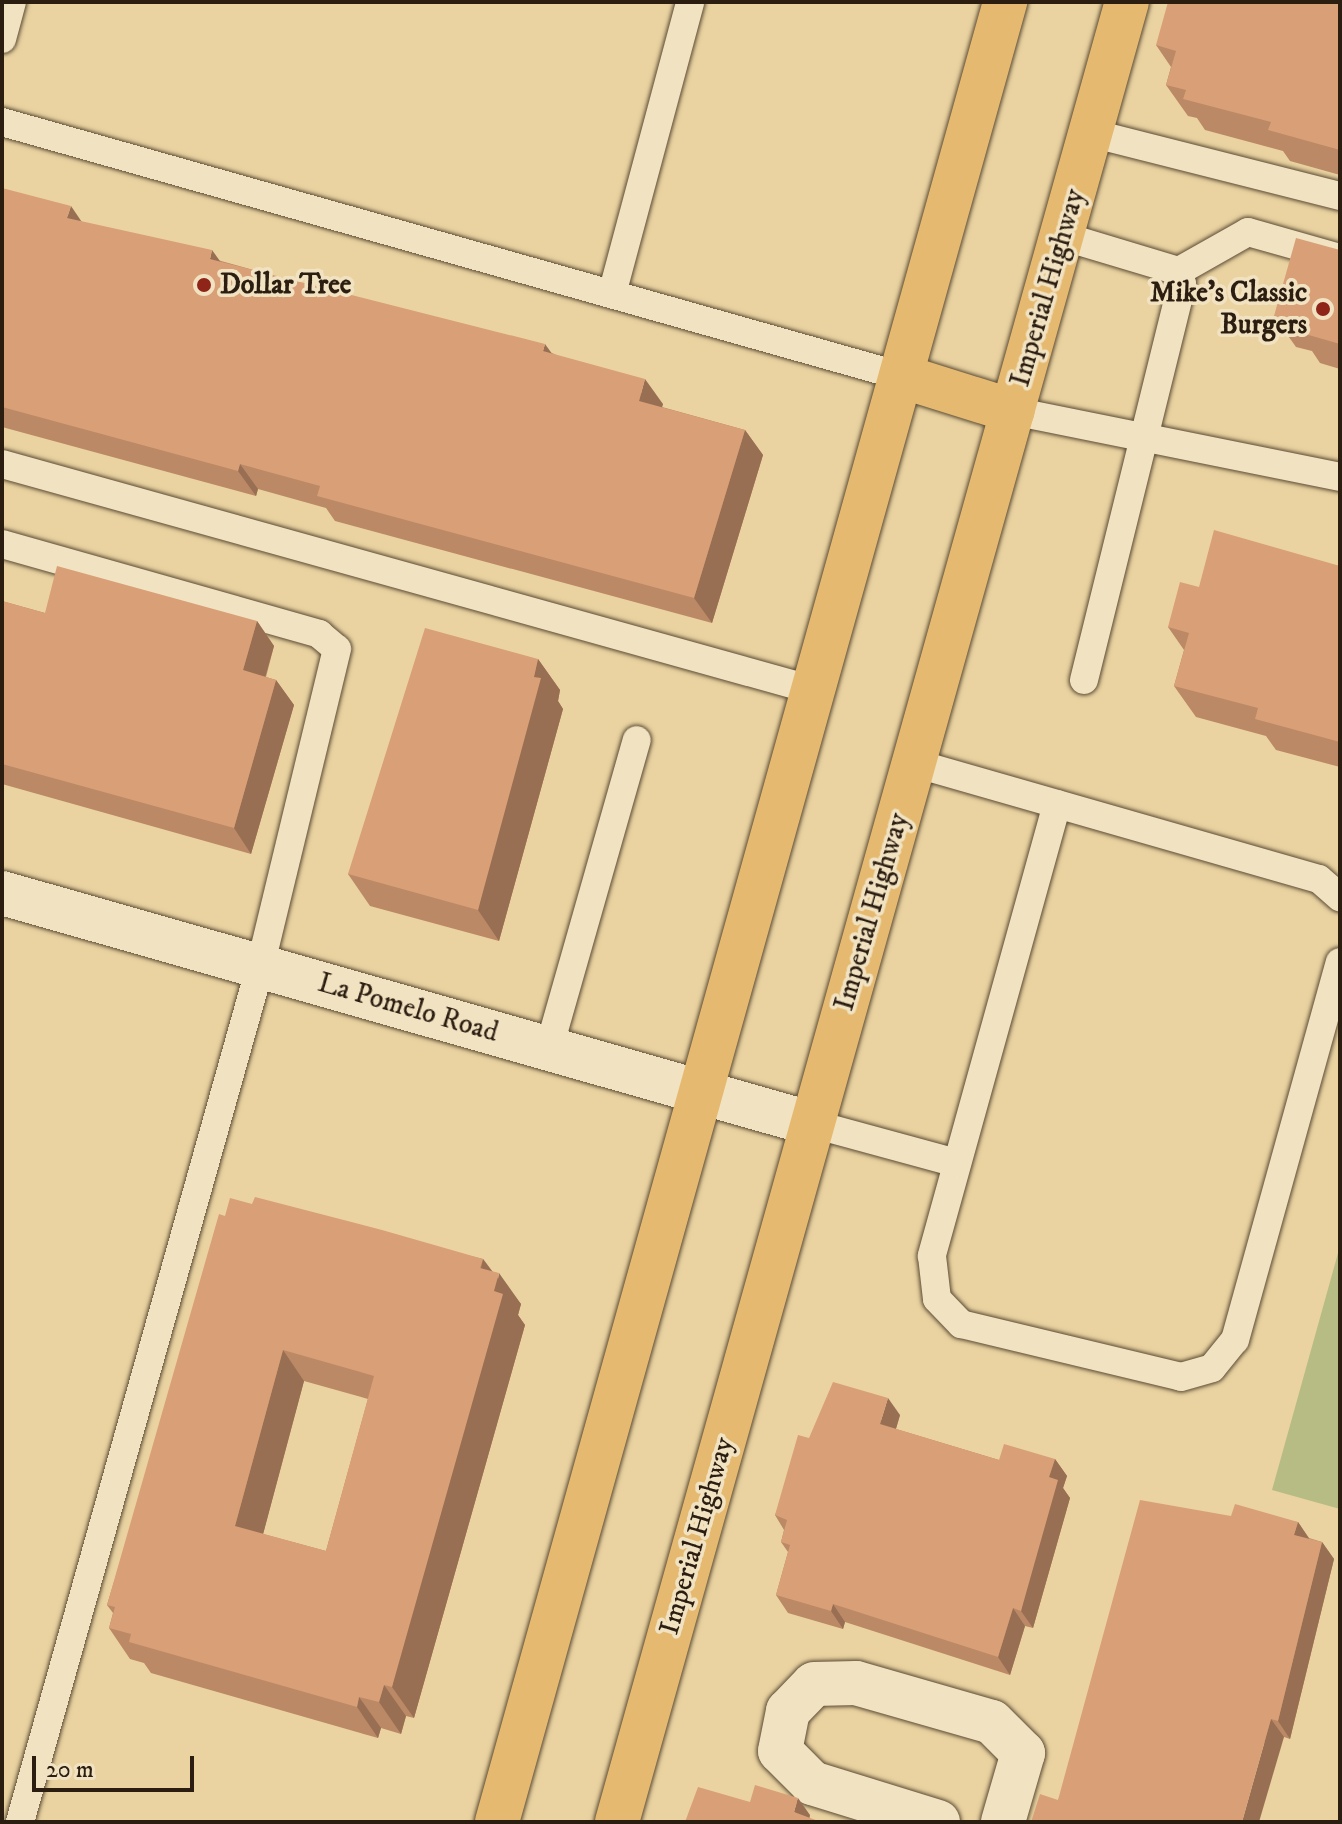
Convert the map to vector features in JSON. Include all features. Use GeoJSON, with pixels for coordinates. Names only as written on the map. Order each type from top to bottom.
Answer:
{"type":"FeatureCollection","features":[{"type":"Feature","properties":{"kind":"main road"},"geometry":{"type":"LineString","coordinates":[[497,1822],[1005,2]]}},
{"type":"Feature","properties":{"kind":"main road","name":"Imperial Highway"},"geometry":{"type":"LineString","coordinates":[[617,1822],[1127,2]]}},
{"type":"Feature","properties":{"kind":"main road"},"geometry":{"type":"LineString","coordinates":[[901,376],[1013,411]]}},
{"type":"Feature","properties":{"kind":"street","name":"La Pomelo Road"},"geometry":{"type":"LineString","coordinates":[[2,893],[813,1124]]}},
{"type":"Feature","properties":{"kind":"street"},"geometry":{"type":"LineString","coordinates":[[938,1822],[812,1783],[780,1751],[788,1711],[814,1684],[856,1683],[992,1722],[1023,1753],[1003,1822]]}},
{"type":"Feature","properties":{"kind":"lane"},"geometry":{"type":"LineString","coordinates":[[2,39],[12,2]]}},
{"type":"Feature","properties":{"kind":"lane"},"geometry":{"type":"LineString","coordinates":[[612,294],[690,2]]}},
{"type":"Feature","properties":{"kind":"lane"},"geometry":{"type":"LineString","coordinates":[[2,122],[901,376]]}},
{"type":"Feature","properties":{"kind":"lane"},"geometry":{"type":"LineString","coordinates":[[1091,133],[1340,196]]}},
{"type":"Feature","properties":{"kind":"lane"},"geometry":{"type":"LineString","coordinates":[[1062,236],[1179,271],[1248,232],[1340,258]]}},
{"type":"Feature","properties":{"kind":"lane"},"geometry":{"type":"LineString","coordinates":[[1084,680],[1145,436],[1179,271]]}},
{"type":"Feature","properties":{"kind":"lane"},"geometry":{"type":"LineString","coordinates":[[1013,411],[1340,477]]}},
{"type":"Feature","properties":{"kind":"lane"},"geometry":{"type":"LineString","coordinates":[[2,464],[813,690]]}},
{"type":"Feature","properties":{"kind":"lane"},"geometry":{"type":"LineString","coordinates":[[2,544],[319,634],[337,649],[260,967],[20,1822]]}},
{"type":"Feature","properties":{"kind":"lane"},"geometry":{"type":"LineString","coordinates":[[549,1048],[637,740]]}},
{"type":"Feature","properties":{"kind":"lane"},"geometry":{"type":"LineString","coordinates":[[914,763],[1319,879],[1340,897]]}},
{"type":"Feature","properties":{"kind":"lane"},"geometry":{"type":"LineString","coordinates":[[1057,804],[932,1256],[937,1299],[961,1324],[1181,1377],[1212,1368],[1235,1340],[1340,962]]}},
{"type":"Feature","properties":{"kind":"lane"},"geometry":{"type":"LineString","coordinates":[[813,1124],[957,1163]]}},
{"type":"Feature","properties":{"kind":"green space"},"geometry":{"type":"Polygon","coordinates":[[[1340,1246],[1340,1509],[1272,1490],[1340,1246]]]}},
{"type":"Feature","properties":{"kind":"building"},"geometry":{"type":"Polygon","coordinates":[[[1168,2],[1340,2],[1340,150],[1268,130],[1271,122],[1183,99],[1186,90],[1166,85],[1176,51],[1156,45],[1168,2]]]}},
{"type":"Feature","properties":{"kind":"building"},"geometry":{"type":"Polygon","coordinates":[[[2,188],[71,206],[67,218],[212,250],[210,259],[545,344],[543,351],[645,379],[639,401],[745,430],[694,598],[317,496],[320,486],[240,464],[238,471],[2,407],[2,188]]]}},
{"type":"Feature","properties":{"kind":"building"},"geometry":{"type":"Polygon","coordinates":[[[1296,238],[1340,250],[1340,344],[1298,332],[1301,323],[1274,316],[1296,238]]]}},
{"type":"Feature","properties":{"kind":"building"},"geometry":{"type":"Polygon","coordinates":[[[1214,530],[1340,566],[1340,742],[1255,719],[1258,708],[1174,686],[1189,633],[1168,627],[1180,582],[1199,587],[1214,530]]]}},
{"type":"Feature","properties":{"kind":"building"},"geometry":{"type":"Polygon","coordinates":[[[57,566],[257,621],[243,670],[276,680],[234,828],[2,764],[2,601],[45,613],[57,566]]]}},
{"type":"Feature","properties":{"kind":"building"},"geometry":{"type":"Polygon","coordinates":[[[425,628],[538,659],[534,677],[541,678],[478,910],[348,874],[425,628]]]}},
{"type":"Feature","properties":{"kind":"building"},"geometry":{"type":"Polygon","coordinates":[[[255,1197],[382,1230],[483,1259],[480,1268],[499,1273],[494,1291],[503,1294],[392,1687],[384,1685],[379,1702],[359,1697],[357,1707],[129,1642],[131,1634],[109,1628],[115,1607],[107,1605],[219,1214],[225,1216],[230,1198],[252,1204],[255,1197]],[[283,1350],[235,1526],[326,1551],[374,1376],[283,1350]]]}},
{"type":"Feature","properties":{"kind":"building"},"geometry":{"type":"Polygon","coordinates":[[[833,1382],[888,1398],[880,1424],[999,1460],[1004,1444],[1055,1459],[1049,1477],[1058,1480],[1021,1611],[1013,1608],[998,1657],[833,1604],[831,1611],[776,1595],[790,1545],[781,1542],[787,1520],[775,1515],[798,1435],[809,1438],[833,1382]]]}},
{"type":"Feature","properties":{"kind":"building"},"geometry":{"type":"Polygon","coordinates":[[[1140,1500],[1231,1516],[1235,1504],[1298,1522],[1294,1535],[1322,1542],[1278,1721],[1271,1719],[1242,1822],[1031,1822],[1040,1794],[1058,1800],[1140,1500]]]}},
{"type":"Feature","properties":{"kind":"building"},"geometry":{"type":"Polygon","coordinates":[[[755,1785],[798,1798],[794,1812],[821,1822],[685,1822],[698,1787],[750,1802],[755,1785]]]}},
{"type":"Feature","properties":{"kind":"place","name":"Dollar Tree"},"geometry":{"type":"Point","coordinates":[204,285]}},
{"type":"Feature","properties":{"kind":"place","name":"Mike's Classic Burgers"},"geometry":{"type":"Point","coordinates":[1323,309]}}]}
